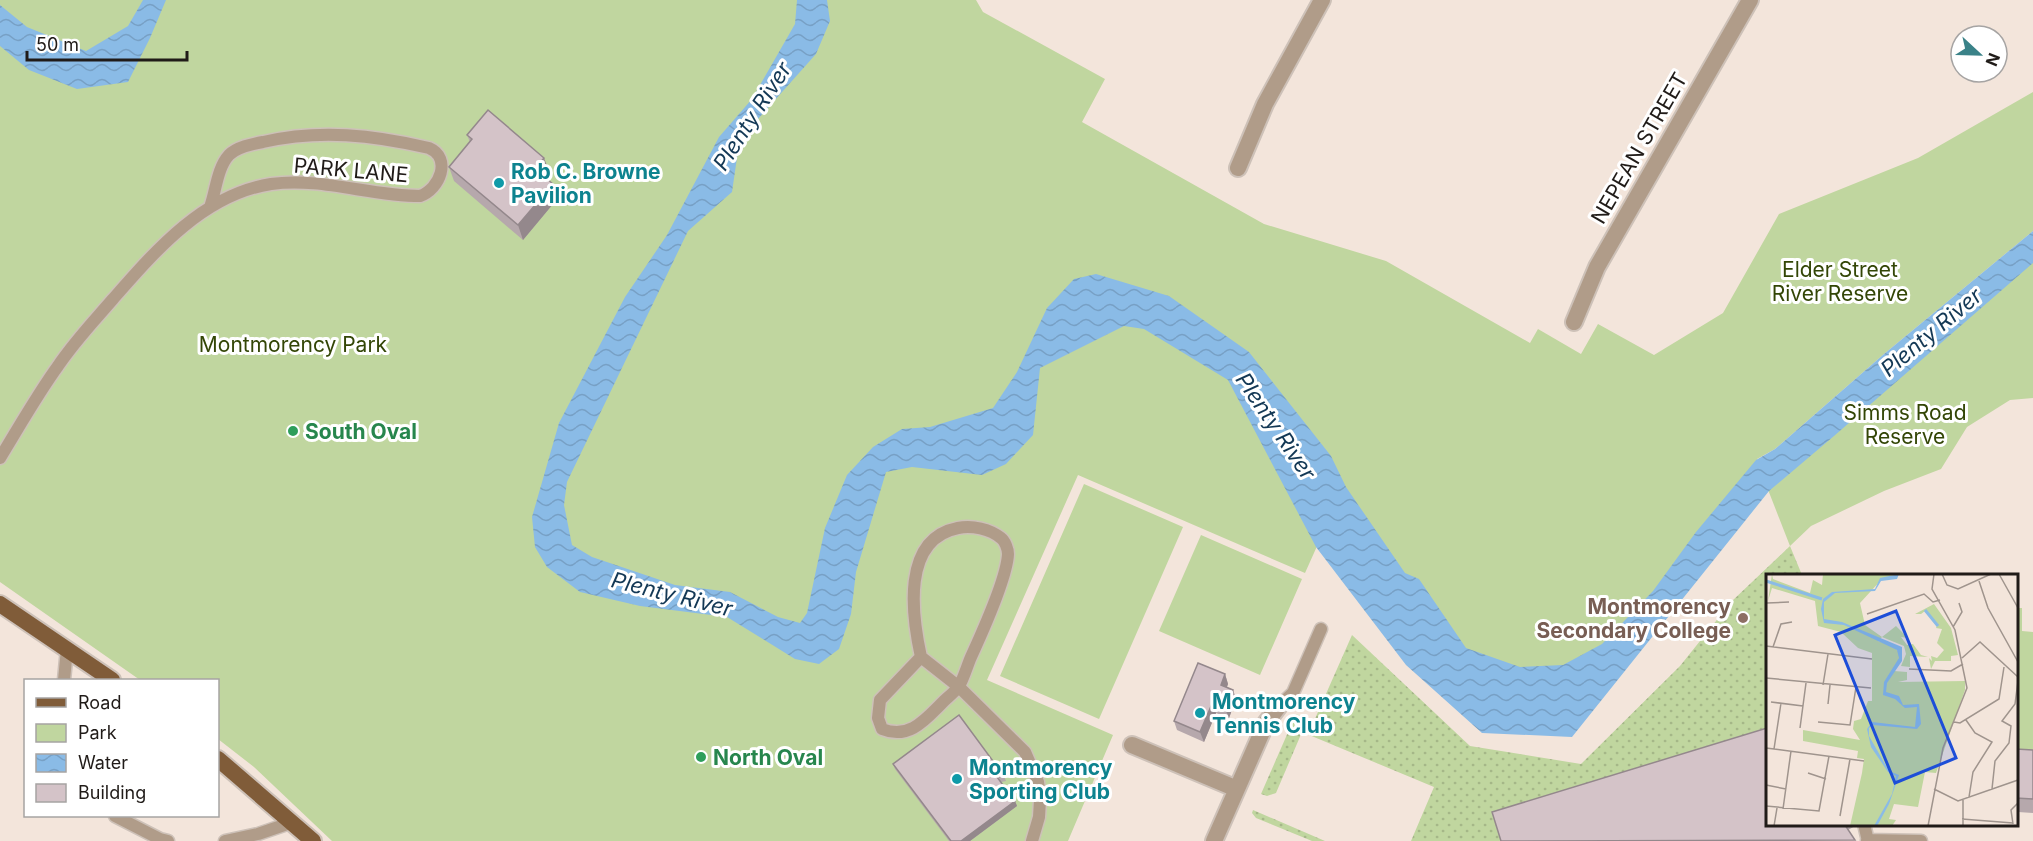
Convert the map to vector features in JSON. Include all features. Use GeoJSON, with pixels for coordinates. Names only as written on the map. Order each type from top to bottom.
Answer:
{"type":"FeatureCollection","features":[{"type":"Feature","properties":{"kind":"main road"},"geometry":{"type":"LineString","coordinates":[[0,604],[109,679]]}},
{"type":"Feature","properties":{"kind":"main road"},"geometry":{"type":"LineString","coordinates":[[219,760],[293,822],[312,841]]}},
{"type":"Feature","properties":{"kind":"street"},"geometry":{"type":"LineString","coordinates":[[1238,168],[1265,104],[1322,0]]}},
{"type":"Feature","properties":{"kind":"street","name":"NEPEAN STREET"},"geometry":{"type":"LineString","coordinates":[[1574,322],[1597,267],[1750,0]]}},
{"type":"Feature","properties":{"kind":"street"},"geometry":{"type":"LineString","coordinates":[[1214,841],[1266,723],[1279,706]]}},
{"type":"Feature","properties":{"kind":"street"},"geometry":{"type":"LineString","coordinates":[[1132,745],[1237,789]]}},
{"type":"Feature","properties":{"kind":"lane","name":"PARK LANE"},"geometry":{"type":"LineString","coordinates":[[0,458],[53,372],[90,325],[156,251],[210,207],[250,189],[289,182],[317,183],[420,196],[428,193],[438,180],[442,163],[441,156],[429,148],[365,136],[318,134],[283,137],[246,146],[231,153],[221,168],[210,207]]}},
{"type":"Feature","properties":{"kind":"lane"},"geometry":{"type":"LineString","coordinates":[[921,657],[880,700],[878,718],[882,729],[892,733],[907,731],[915,727],[922,723],[958,687],[1004,573],[1008,552],[1004,539],[979,528],[964,527],[951,529],[940,535],[920,560],[913,591],[914,624],[921,657],[958,687],[1025,752],[1038,782],[1040,800],[1039,817],[1032,841]]}},
{"type":"Feature","properties":{"kind":"lane"},"geometry":{"type":"LineString","coordinates":[[1279,706],[1293,693],[1321,629]]}},
{"type":"Feature","properties":{"kind":"lane"},"geometry":{"type":"LineString","coordinates":[[64,679],[67,649]]}},
{"type":"Feature","properties":{"kind":"lane"},"geometry":{"type":"LineString","coordinates":[[117,817],[168,841]]}},
{"type":"Feature","properties":{"kind":"lane"},"geometry":{"type":"LineString","coordinates":[[230,840],[293,822]]}},
{"type":"Feature","properties":{"kind":"lane"},"geometry":{"type":"LineString","coordinates":[[1864,826],[1868,841],[1921,841]]}},
{"type":"Feature","properties":{"kind":"green space"},"geometry":{"type":"Polygon","coordinates":[[[0,0],[976,0],[983,12],[1105,79],[1082,122],[1264,224],[1386,261],[1530,343],[1538,329],[1581,354],[1598,324],[1654,355],[1723,313],[1779,214],[1918,158],[2033,92],[2033,231],[1884,354],[1775,449],[1757,459],[1762,475],[2033,246],[2033,398],[2010,400],[1967,427],[1941,469],[1884,491],[1811,526],[1790,546],[1765,482],[1625,644],[1489,692],[1331,515],[1305,573],[1078,475],[987,680],[1113,735],[1068,841],[332,841],[254,767],[219,740],[219,679],[139,679],[0,582],[0,0]]]}},
{"type":"Feature","properties":{"kind":"green space"},"geometry":{"type":"Polygon","coordinates":[[[1084,484],[1183,527],[1099,719],[1000,676],[1084,484]]]}},
{"type":"Feature","properties":{"kind":"green space"},"geometry":{"type":"Polygon","coordinates":[[[1201,535],[1302,579],[1260,675],[1159,631],[1201,535]]]}},
{"type":"Feature","properties":{"kind":"green space"},"geometry":{"type":"Polygon","coordinates":[[[1790,546],[1802,574],[1766,574],[1766,744],[1502,841],[1411,841],[1434,787],[1302,732],[1276,793],[1267,796],[1261,794],[1296,714],[1314,721],[1352,635],[1470,746],[1581,764],[1680,666],[1732,601],[1790,546]]]}},
{"type":"Feature","properties":{"kind":"green space"},"geometry":{"type":"Polygon","coordinates":[[[2018,608],[2022,608],[2022,631],[2033,632],[2033,751],[2018,750],[2018,608]]]}},
{"type":"Feature","properties":{"kind":"green space"},"geometry":{"type":"Polygon","coordinates":[[[1253,810],[1325,841],[1312,841],[1256,818],[1252,813],[1253,810]]]}},
{"type":"Feature","properties":{"kind":"water"},"geometry":{"type":"Polygon","coordinates":[[[143,0],[166,0],[128,82],[77,89],[29,70],[0,46],[0,5],[27,27],[86,51],[128,26],[143,0]]]}},
{"type":"Feature","properties":{"kind":"water","name":"Plenty River"},"geometry":{"type":"Polygon","coordinates":[[[797,0],[827,0],[830,21],[816,54],[750,128],[738,151],[732,192],[688,231],[567,482],[564,505],[572,545],[592,557],[675,585],[730,592],[778,617],[800,623],[807,613],[825,528],[847,475],[873,447],[902,429],[930,427],[993,408],[1017,372],[1047,308],[1074,279],[1096,274],[1169,296],[1249,352],[1331,456],[1346,487],[1405,573],[1419,579],[1466,648],[1520,667],[1563,665],[1602,644],[1653,591],[1696,532],[1756,460],[1775,449],[1884,354],[2033,231],[2033,263],[1769,491],[1572,737],[1482,733],[1406,665],[1316,547],[1228,380],[1144,329],[1124,326],[1040,368],[1033,435],[1006,464],[982,475],[912,467],[886,472],[856,572],[851,614],[839,649],[819,664],[795,659],[727,617],[640,606],[580,592],[547,567],[535,547],[532,517],[559,423],[625,297],[667,235],[719,137],[752,99],[795,24],[797,0]]]}},
{"type":"Feature","properties":{"kind":"building","name":"Rob C. Browne Pavilion"},"geometry":{"type":"Polygon","coordinates":[[[488,110],[544,158],[535,169],[553,184],[518,225],[449,167],[472,139],[467,135],[488,110]]]}},
{"type":"Feature","properties":{"kind":"building","name":"Montmorency Tennis Club"},"geometry":{"type":"Polygon","coordinates":[[[1198,663],[1225,674],[1221,685],[1233,690],[1225,709],[1212,704],[1200,732],[1174,721],[1198,663]]]}},
{"type":"Feature","properties":{"kind":"building","name":"Montmorency Sporting Club"},"geometry":{"type":"Polygon","coordinates":[[[959,715],[1004,776],[997,777],[1015,801],[961,841],[951,841],[893,764],[959,715]]]}},
{"type":"Feature","properties":{"kind":"building"},"geometry":{"type":"Polygon","coordinates":[[[1766,728],[1766,826],[1846,826],[1855,840],[1501,841],[1492,812],[1766,728]]]}},
{"type":"Feature","properties":{"kind":"building"},"geometry":{"type":"Polygon","coordinates":[[[2018,749],[2033,750],[2033,799],[2018,798],[2018,749]]]}},
{"type":"Feature","properties":{"kind":"place","name":"Rob C. Browne Pavilion"},"geometry":{"type":"Point","coordinates":[499,183]}},
{"type":"Feature","properties":{"kind":"place","name":"South Oval"},"geometry":{"type":"Point","coordinates":[293,431]}},
{"type":"Feature","properties":{"kind":"place","name":"Montmorency Secondary College"},"geometry":{"type":"Point","coordinates":[1743,618]}},
{"type":"Feature","properties":{"kind":"place","name":"Montmorency Tennis Club"},"geometry":{"type":"Point","coordinates":[1200,713]}},
{"type":"Feature","properties":{"kind":"place","name":"North Oval"},"geometry":{"type":"Point","coordinates":[701,757]}},
{"type":"Feature","properties":{"kind":"place","name":"Montmorency Sporting Club"},"geometry":{"type":"Point","coordinates":[957,779]}},
{"type":"Feature","properties":{"kind":"park label","name":"Elder Street River Reserve"},"geometry":{"type":"Point","coordinates":[1840,281]}},
{"type":"Feature","properties":{"kind":"park label","name":"Montmorency Park"},"geometry":{"type":"Point","coordinates":[293,344]}},
{"type":"Feature","properties":{"kind":"park label","name":"Simms Road Reserve"},"geometry":{"type":"Point","coordinates":[1905,424]}}]}
